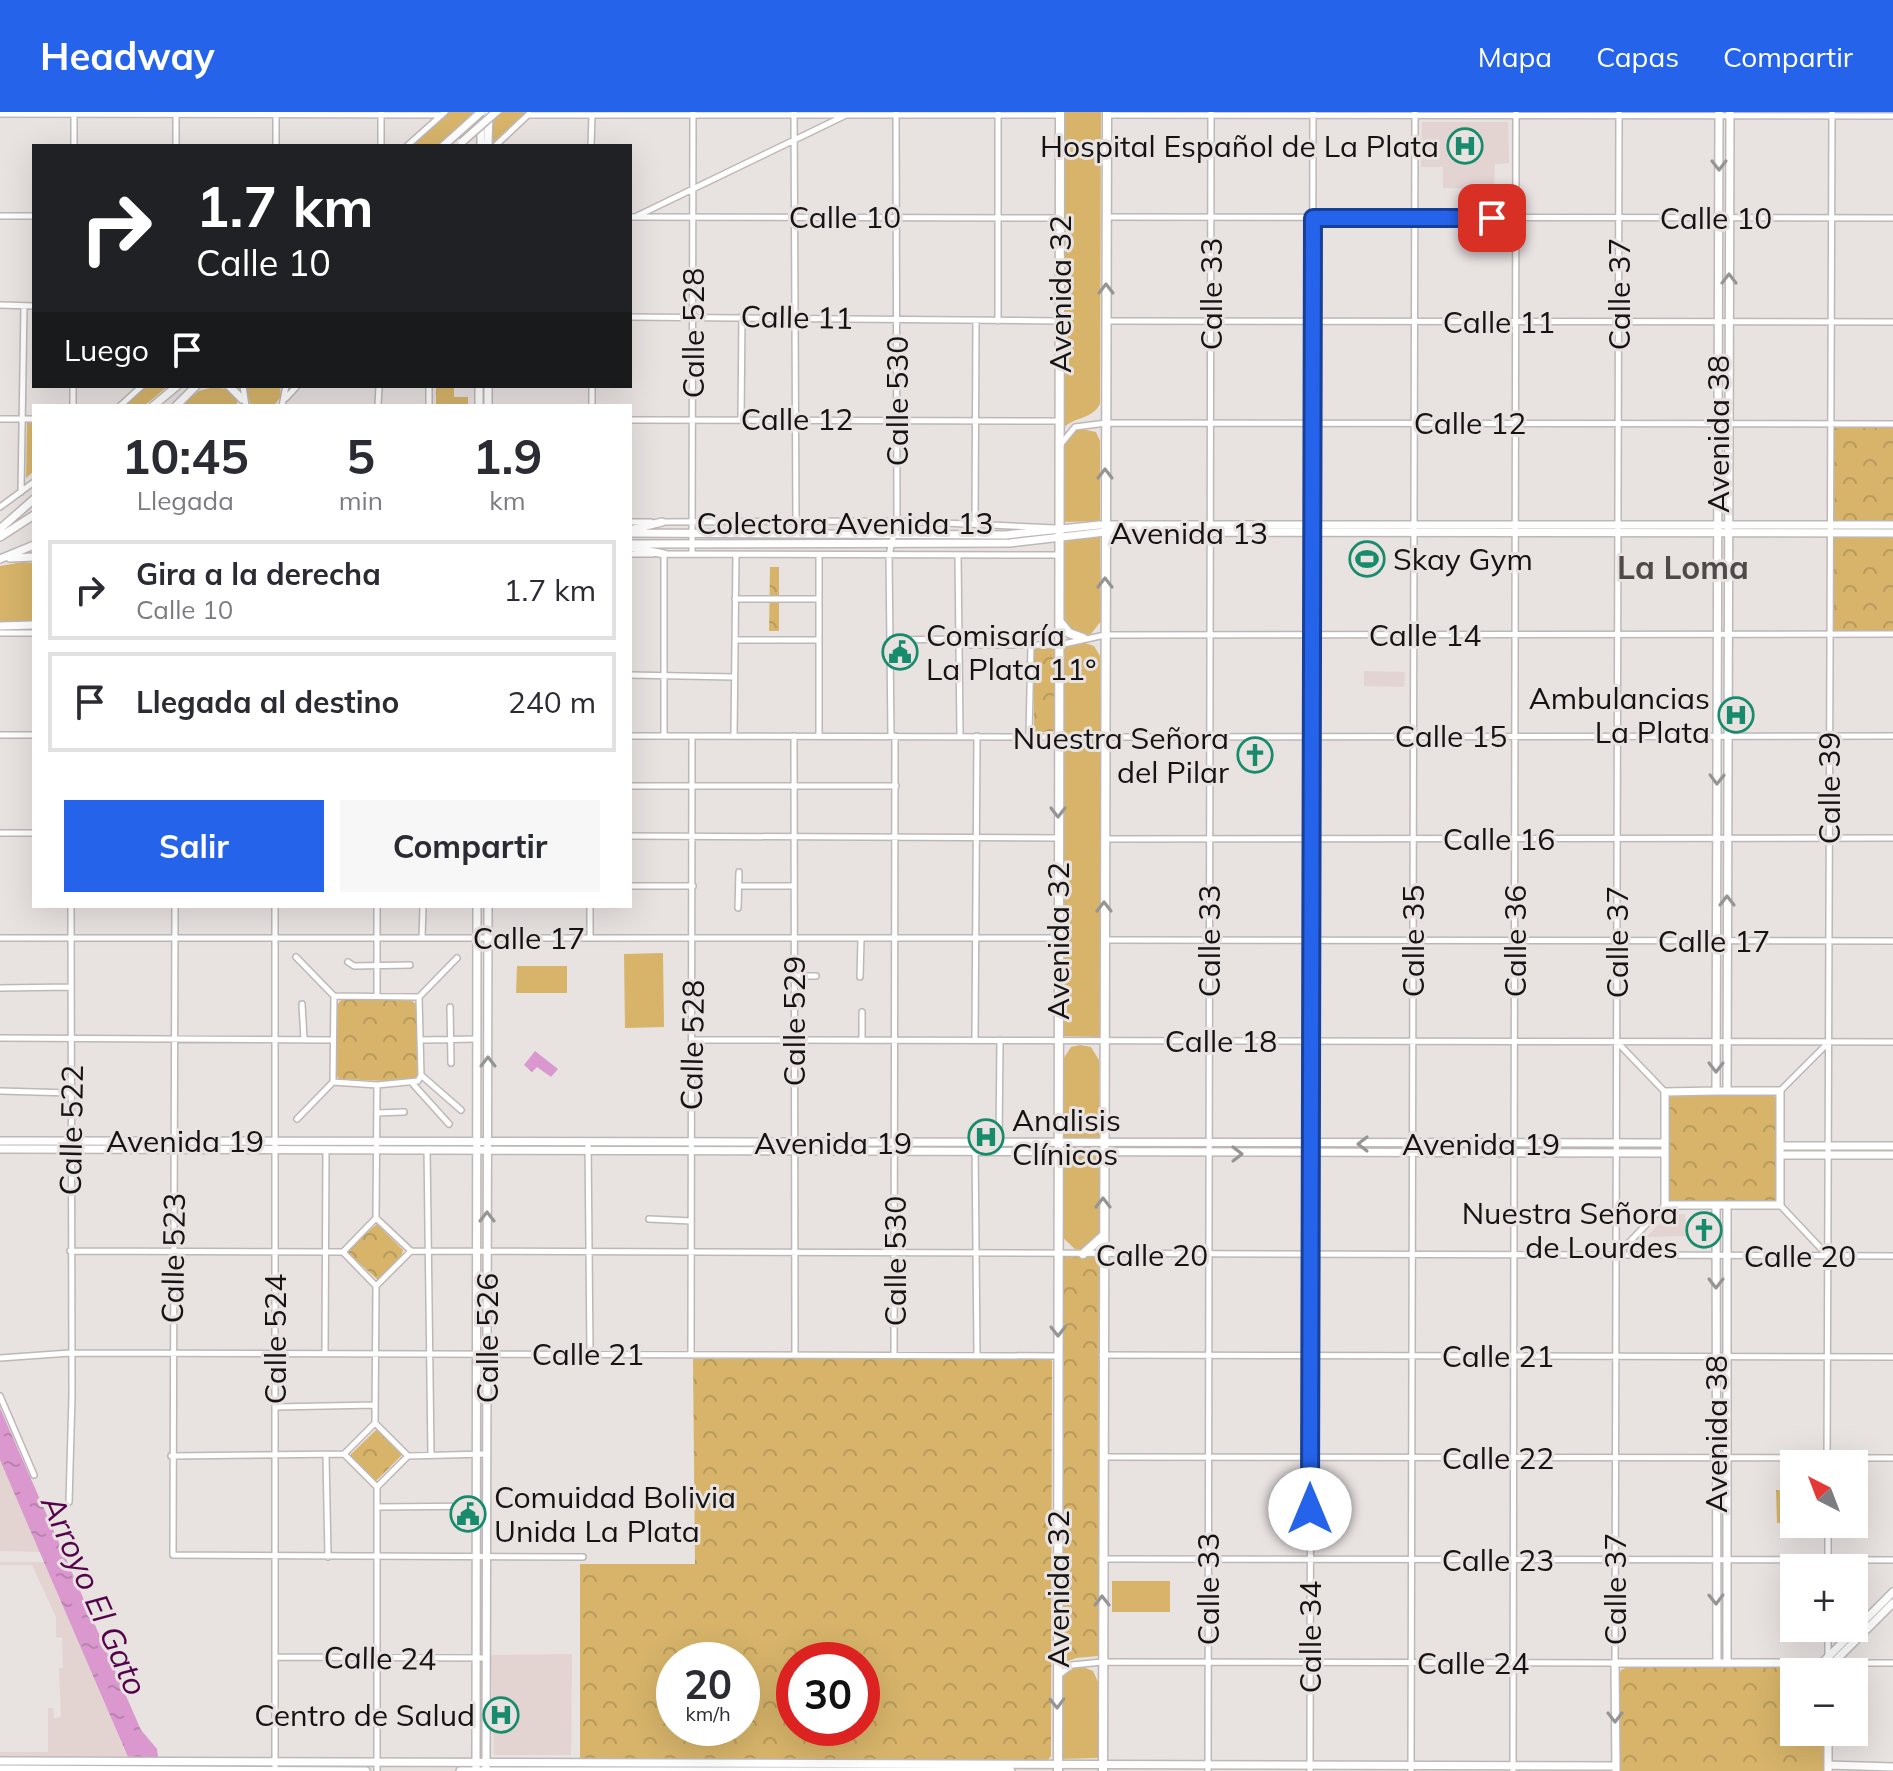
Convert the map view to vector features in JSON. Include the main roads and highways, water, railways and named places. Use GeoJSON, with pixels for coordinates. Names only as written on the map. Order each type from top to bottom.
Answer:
{"type":"FeatureCollection","features":[{"type":"Feature","properties":{"kind":"highway","name":"Avenida 32"},"geometry":{"type":"LineString","coordinates":[[1058,1767],[1060,114]]}},
{"type":"Feature","properties":{"kind":"highway","name":"Avenida 32"},"geometry":{"type":"LineString","coordinates":[[1103,1767],[1107,114]]}},
{"type":"Feature","properties":{"kind":"highway"},"geometry":{"type":"LineString","coordinates":[[1060,622],[1069,633],[1083,638]]}},
{"type":"Feature","properties":{"kind":"highway"},"geometry":{"type":"LineString","coordinates":[[1083,1254],[1103,1235]]}},
{"type":"Feature","properties":{"kind":"main road"},"geometry":{"type":"LineString","coordinates":[[445,144],[481,112]]}},
{"type":"Feature","properties":{"kind":"main road"},"geometry":{"type":"LineString","coordinates":[[481,112],[481,144]]}},
{"type":"Feature","properties":{"kind":"main road"},"geometry":{"type":"LineString","coordinates":[[488,144],[489,112]]}},
{"type":"Feature","properties":{"kind":"main road"},"geometry":{"type":"LineString","coordinates":[[460,144],[496,112]]}},
{"type":"Feature","properties":{"kind":"main road","name":"Avenida 38"},"geometry":{"type":"LineString","coordinates":[[1716,1091],[1719,114]]}},
{"type":"Feature","properties":{"kind":"main road","name":"Avenida 38"},"geometry":{"type":"LineString","coordinates":[[1727,1091],[1730,114]]}},
{"type":"Feature","properties":{"kind":"main road"},"geometry":{"type":"LineString","coordinates":[[155,404],[175,388]]}},
{"type":"Feature","properties":{"kind":"main road"},"geometry":{"type":"LineString","coordinates":[[178,404],[195,388]]}},
{"type":"Feature","properties":{"kind":"main road"},"geometry":{"type":"LineString","coordinates":[[0,529],[32,501]]}},
{"type":"Feature","properties":{"kind":"main road"},"geometry":{"type":"LineString","coordinates":[[0,537],[32,516]]}},
{"type":"Feature","properties":{"kind":"main road"},"geometry":{"type":"LineString","coordinates":[[632,531],[662,522]]}},
{"type":"Feature","properties":{"kind":"main road","name":"Avenida 13"},"geometry":{"type":"LineString","coordinates":[[632,532],[1005,535],[1105,528],[1618,530],[1830,529],[1893,525]]}},
{"type":"Feature","properties":{"kind":"main road","name":"Avenida 13"},"geometry":{"type":"LineString","coordinates":[[1830,529],[1893,533]]}},
{"type":"Feature","properties":{"kind":"main road","name":"Avenida 13"},"geometry":{"type":"LineString","coordinates":[[632,545],[1010,543],[1060,533]]}},
{"type":"Feature","properties":{"kind":"main road"},"geometry":{"type":"LineString","coordinates":[[0,559],[32,546]]}},
{"type":"Feature","properties":{"kind":"main road"},"geometry":{"type":"LineString","coordinates":[[632,546],[664,554]]}},
{"type":"Feature","properties":{"kind":"main road"},"geometry":{"type":"LineString","coordinates":[[0,559],[32,557]]}},
{"type":"Feature","properties":{"kind":"main road"},"geometry":{"type":"LineString","coordinates":[[0,626],[32,625]]}},
{"type":"Feature","properties":{"kind":"main road","name":"Calle 526"},"geometry":{"type":"LineString","coordinates":[[477,908],[477,1506],[486,1658],[482,1768]]}},
{"type":"Feature","properties":{"kind":"main road","name":"Calle 526"},"geometry":{"type":"LineString","coordinates":[[482,1768],[476,1659],[486,1506],[488,908]]}},
{"type":"Feature","properties":{"kind":"main road"},"geometry":{"type":"LineString","coordinates":[[1727,1091],[1780,1091],[1780,1205],[1665,1205],[1665,1092],[1727,1091]]}},
{"type":"Feature","properties":{"kind":"main road","name":"Avenida 19"},"geometry":{"type":"LineString","coordinates":[[0,1141],[70,1145]]}},
{"type":"Feature","properties":{"kind":"main road","name":"Avenida 19"},"geometry":{"type":"LineString","coordinates":[[974,1147],[999,1143],[1058,1148]]}},
{"type":"Feature","properties":{"kind":"main road","name":"Avenida 19"},"geometry":{"type":"LineString","coordinates":[[0,1149],[174,1144],[1103,1148],[1209,1144],[1665,1143]]}},
{"type":"Feature","properties":{"kind":"main road","name":"Avenida 19"},"geometry":{"type":"LineString","coordinates":[[274,1145],[326,1150],[477,1145]]}},
{"type":"Feature","properties":{"kind":"main road"},"geometry":{"type":"LineString","coordinates":[[1828,1151],[1893,1146]]}},
{"type":"Feature","properties":{"kind":"main road","name":"Avenida 19"},"geometry":{"type":"LineString","coordinates":[[1103,1148],[1209,1154],[1665,1153]]}},
{"type":"Feature","properties":{"kind":"main road"},"geometry":{"type":"LineString","coordinates":[[1780,1151],[1893,1155]]}},
{"type":"Feature","properties":{"kind":"main road","name":"Avenida 38"},"geometry":{"type":"LineString","coordinates":[[1716,1205],[1717,1663]]}},
{"type":"Feature","properties":{"kind":"main road","name":"Avenida 38"},"geometry":{"type":"LineString","coordinates":[[1727,1205],[1727,1663]]}},
{"type":"Feature","properties":{"kind":"main road"},"geometry":{"type":"LineString","coordinates":[[1833,1658],[1893,1592]]}},
{"type":"Feature","properties":{"kind":"main road"},"geometry":{"type":"LineString","coordinates":[[1834,1658],[1893,1603]]}},
{"type":"Feature","properties":{"kind":"main road","name":"Calle 24"},"geometry":{"type":"LineString","coordinates":[[1615,1663],[1780,1664]]}},
{"type":"Feature","properties":{"kind":"main road","name":"Calle 37"},"geometry":{"type":"LineString","coordinates":[[1615,1663],[1616,1768]]}},
{"type":"Feature","properties":{"kind":"main road"},"geometry":{"type":"LineString","coordinates":[[1828,1746],[1828,1768],[1893,1767]]}},
{"type":"Feature","properties":{"kind":"main road"},"geometry":{"type":"LineString","coordinates":[[0,1761],[69,1767]]}},
{"type":"Feature","properties":{"kind":"main road"},"geometry":{"type":"LineString","coordinates":[[0,1769],[167,1766],[366,1771]]}},
{"type":"Feature","properties":{"kind":"main road"},"geometry":{"type":"LineString","coordinates":[[275,1768],[1616,1768]]}},
{"type":"Feature","properties":{"kind":"main road"},"geometry":{"type":"LineString","coordinates":[[460,1771],[482,1768]]}},
{"type":"Feature","properties":{"kind":"main road"},"geometry":{"type":"LineString","coordinates":[[976,1768],[1011,1771]]}},
{"type":"Feature","properties":{"kind":"water"},"geometry":{"type":"Polygon","coordinates":[[[535,1051],[558,1069],[551,1077],[537,1067],[532,1072],[524,1065],[535,1051]]]}},
{"type":"Feature","properties":{"kind":"water"},"geometry":{"type":"Polygon","coordinates":[[[0,1408],[141,1730],[157,1749],[160,1771],[134,1771],[0,1460],[0,1408]]]}},
{"type":"Feature","properties":{"kind":"place","name":"Hospital Español de La Plata"},"geometry":{"type":"Point","coordinates":[1465,146]}},
{"type":"Feature","properties":{"kind":"place","name":"Skay Gym"},"geometry":{"type":"Point","coordinates":[1367,559]}},
{"type":"Feature","properties":{"kind":"place","name":"Comisaría La Plata 11°"},"geometry":{"type":"Point","coordinates":[900,652]}},
{"type":"Feature","properties":{"kind":"place","name":"Ambulancias La Plata"},"geometry":{"type":"Point","coordinates":[1736,715]}},
{"type":"Feature","properties":{"kind":"place","name":"Nuestra Señora del Pilar"},"geometry":{"type":"Point","coordinates":[1255,755]}},
{"type":"Feature","properties":{"kind":"place","name":"Analisis Clínicos"},"geometry":{"type":"Point","coordinates":[986,1137]}},
{"type":"Feature","properties":{"kind":"place","name":"Nuestra Señora de Lourdes"},"geometry":{"type":"Point","coordinates":[1704,1230]}},
{"type":"Feature","properties":{"kind":"place","name":"Comuidad Bolivia Unida La Plata"},"geometry":{"type":"Point","coordinates":[468,1514]}},
{"type":"Feature","properties":{"kind":"place","name":"Centro de Salud"},"geometry":{"type":"Point","coordinates":[501,1715]}},
{"type":"Feature","properties":{"kind":"district","name":"La Loma"},"geometry":{"type":"Point","coordinates":[1683,567]}},
{"type":"Feature","properties":{"kind":"water label","name":"Arroyo El Gato"},"geometry":{"type":"Point","coordinates":[95,1595]}}]}
